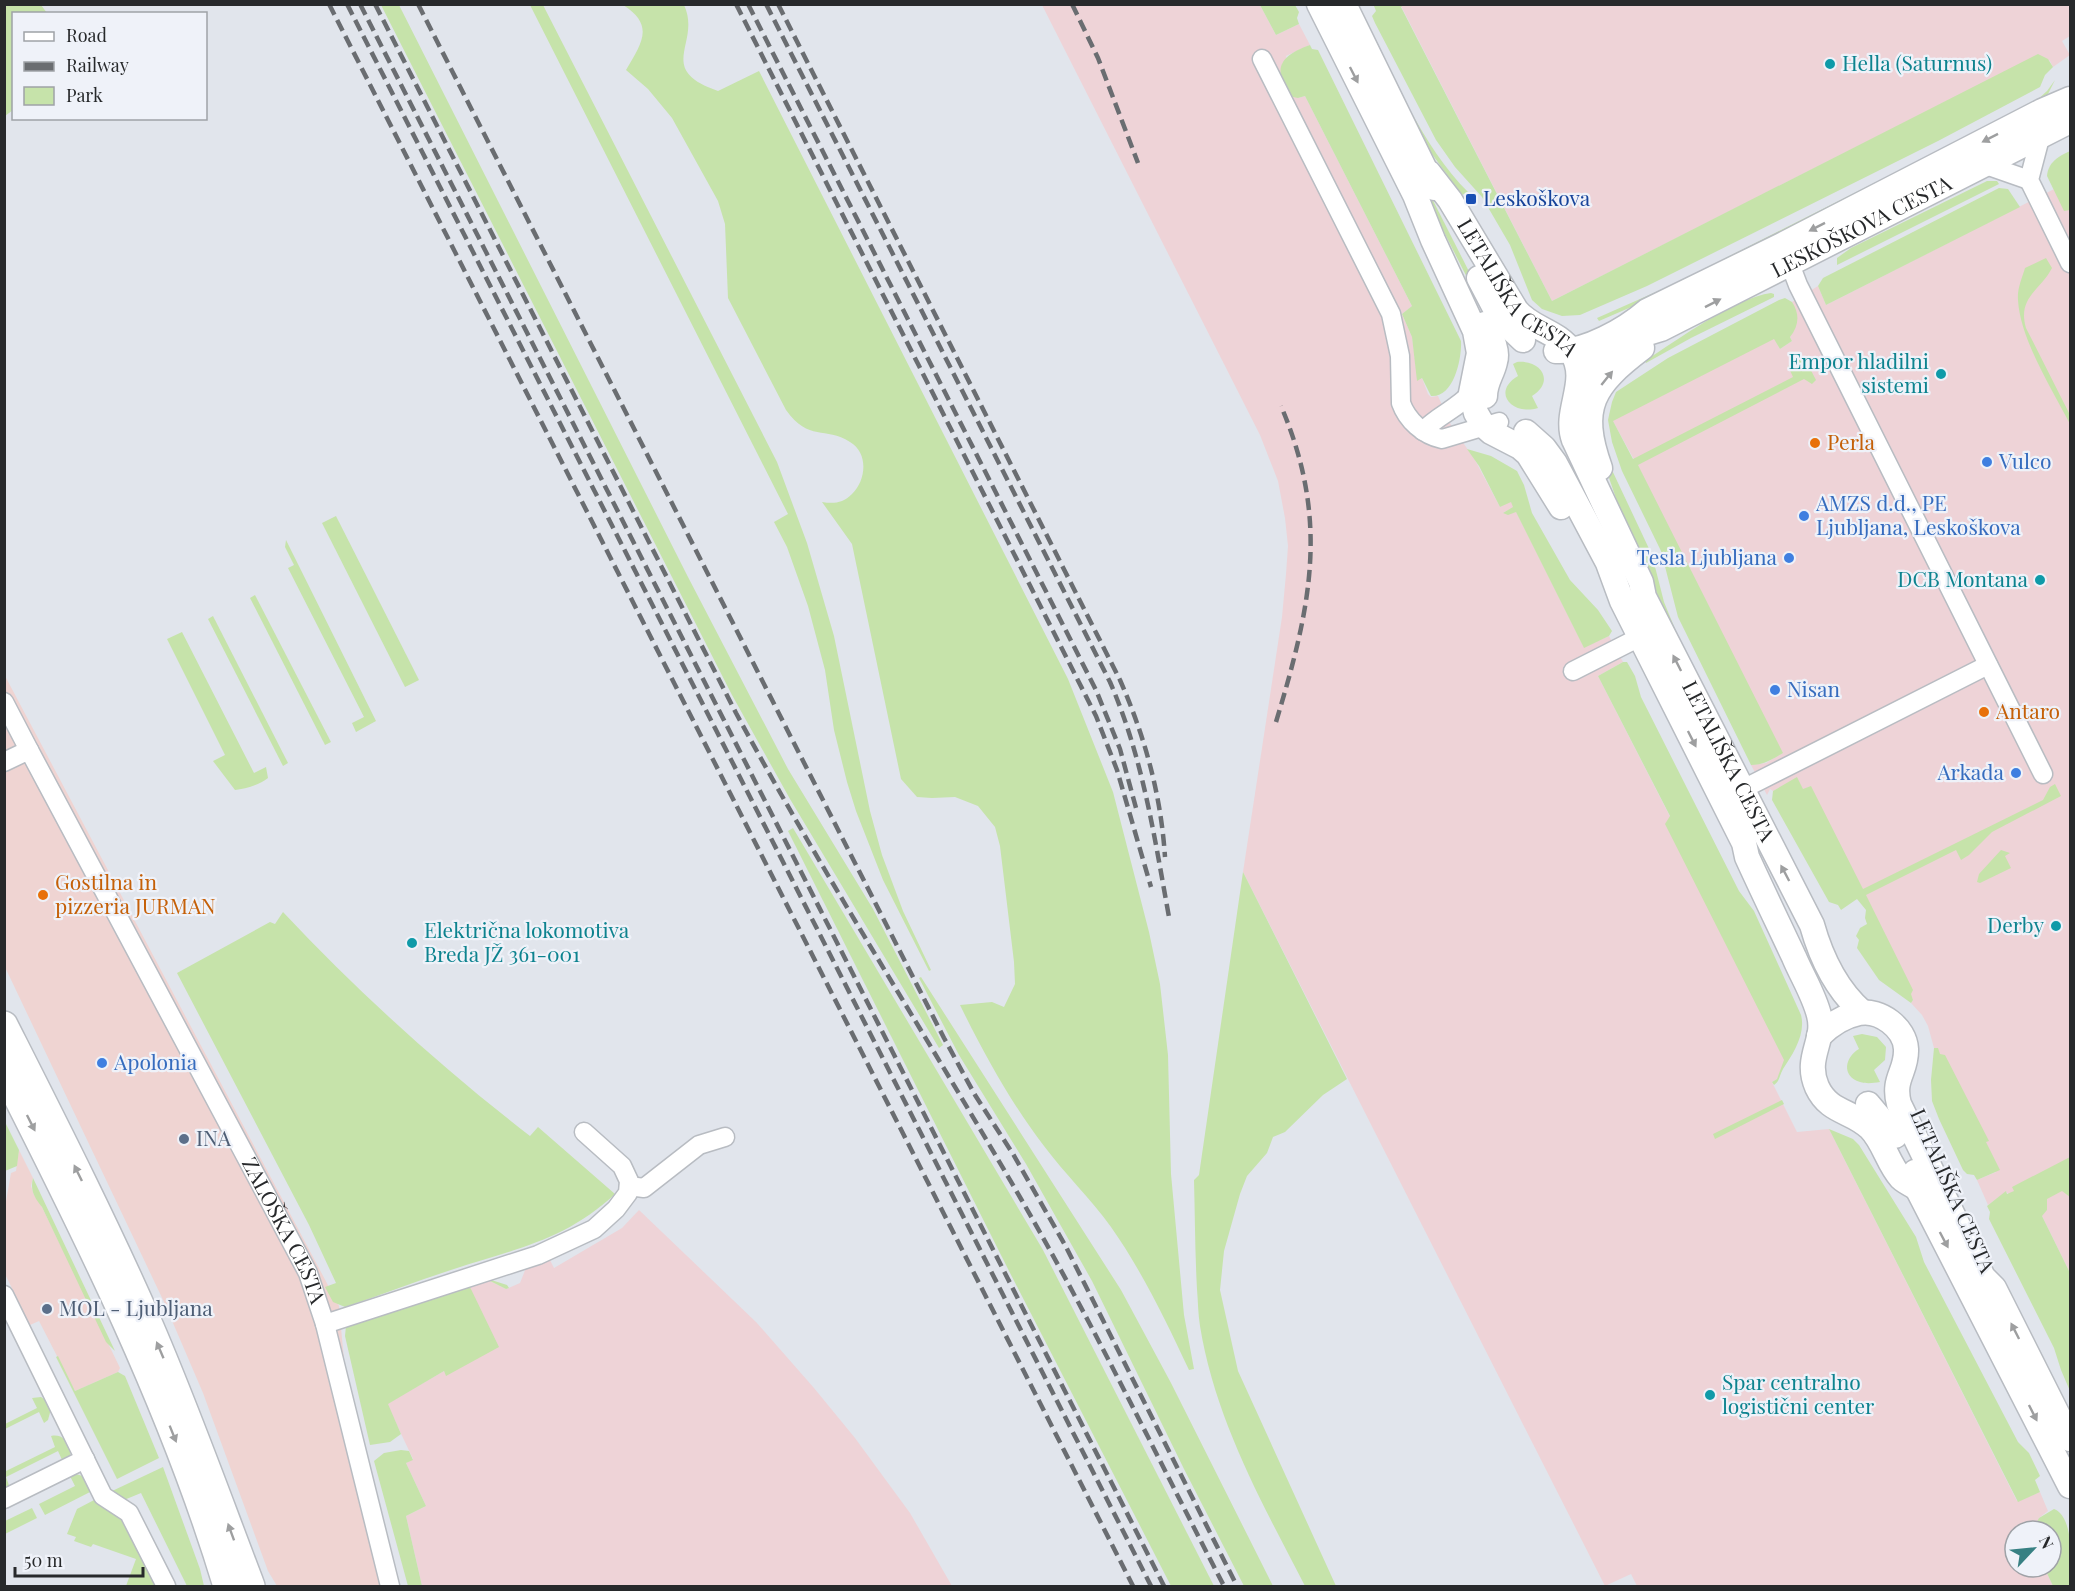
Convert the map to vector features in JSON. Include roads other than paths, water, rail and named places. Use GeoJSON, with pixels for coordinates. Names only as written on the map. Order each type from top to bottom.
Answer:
{"type":"FeatureCollection","features":[{"type":"Feature","properties":{"kind":"main road","name":"LETALIŠKA CESTA"},"geometry":{"type":"LineString","coordinates":[[1319,4],[1415,195],[1475,331],[1479,348],[1486,357],[1496,360],[1488,378],[1485,394],[1490,412],[1491,432],[1520,447],[1528,454],[1599,570],[1633,599]]}},
{"type":"Feature","properties":{"kind":"main road","name":"LETALIŠKA CESTA"},"geometry":{"type":"LineString","coordinates":[[1344,4],[1429,173],[1445,215],[1500,318],[1522,340],[1558,345]]}},
{"type":"Feature","properties":{"kind":"main road","name":"LESKOŠKOVA CESTA"},"geometry":{"type":"LineString","coordinates":[[2042,111],[2070,84]]}},
{"type":"Feature","properties":{"kind":"main road","name":"LESKOŠKOVA CESTA"},"geometry":{"type":"LineString","coordinates":[[1579,381],[1602,357],[1642,334],[1654,320],[1782,245],[2042,111],[2070,99]]}},
{"type":"Feature","properties":{"kind":"main road","name":"LESKOŠKOVA CESTA"},"geometry":{"type":"LineString","coordinates":[[1558,345],[1594,342],[1633,323],[1654,320],[1790,264],[2068,123]]}},
{"type":"Feature","properties":{"kind":"main road","name":"LETALIŠKA CESTA"},"geometry":{"type":"LineString","coordinates":[[1429,173],[1450,200],[1516,310],[1558,345],[1578,367],[1579,381],[1564,418],[1563,446],[1632,586],[1640,637],[1744,843],[1747,857],[1815,1004],[1821,1024],[1835,1039],[1826,1063],[1830,1082],[1838,1094],[1846,1099],[1868,1104],[1878,1104],[1897,1096]]}},
{"type":"Feature","properties":{"kind":"main road","name":"LESKOŠKOVA CESTA"},"geometry":{"type":"LineString","coordinates":[[1603,502],[1606,484],[1590,427],[1595,397],[1606,378],[1646,345],[1654,320]]}},
{"type":"Feature","properties":{"kind":"main road","name":"LETALIŠKA CESTA"},"geometry":{"type":"LineString","coordinates":[[1471,393],[1473,378],[1486,357],[1522,340]]}},
{"type":"Feature","properties":{"kind":"main road","name":"LETALIŠKA CESTA"},"geometry":{"type":"LineString","coordinates":[[1558,345],[1565,377],[1562,396],[1556,410],[1564,418],[1641,582],[1633,599]]}},
{"type":"Feature","properties":{"kind":"main road"},"geometry":{"type":"LineString","coordinates":[[1471,393],[1476,414],[1491,424]]}},
{"type":"Feature","properties":{"kind":"main road"},"geometry":{"type":"LineString","coordinates":[[1526,432],[1542,429],[1564,418]]}},
{"type":"Feature","properties":{"kind":"main road","name":"LETALIŠKA CESTA"},"geometry":{"type":"LineString","coordinates":[[1491,424],[1526,432],[1544,448],[1608,563],[1633,599],[1742,790],[1812,925],[1818,948],[1842,991],[1862,1012],[1886,1019],[1896,1027],[1903,1038],[1906,1052],[1904,1067],[1896,1087],[1906,1120],[1983,1277],[1994,1288],[2070,1439]]}},
{"type":"Feature","properties":{"kind":"main road","name":"LETALIŠKA CESTA"},"geometry":{"type":"LineString","coordinates":[[1812,925],[1831,940],[1857,984],[1865,992],[1899,1012],[1917,1037],[1920,1056],[1912,1084],[1911,1094],[1914,1108],[1992,1273],[1994,1288]]}},
{"type":"Feature","properties":{"kind":"main road"},"geometry":{"type":"LineString","coordinates":[[1828,1029],[1862,1012]]}},
{"type":"Feature","properties":{"kind":"main road"},"geometry":{"type":"LineString","coordinates":[[4,1025],[117,1253],[147,1320],[195,1434],[252,1587]]}},
{"type":"Feature","properties":{"kind":"main road","name":"LETALIŠKA CESTA"},"geometry":{"type":"LineString","coordinates":[[1828,1029],[1814,1051],[1812,1065],[1814,1079],[1821,1095],[1834,1108],[1870,1128],[1901,1178],[1917,1188]]}},
{"type":"Feature","properties":{"kind":"main road"},"geometry":{"type":"LineString","coordinates":[[4,1071],[98,1261],[138,1349],[182,1456],[227,1587]]}},
{"type":"Feature","properties":{"kind":"main road","name":"LETALIŠKA CESTA"},"geometry":{"type":"LineString","coordinates":[[1868,1104],[1896,1138],[1915,1170],[1917,1188],[2070,1486]]}},
{"type":"Feature","properties":{"kind":"street"},"geometry":{"type":"LineString","coordinates":[[1262,59],[1391,314],[1400,356],[1401,403],[1408,417],[1430,435],[1447,439],[1491,424]]}},
{"type":"Feature","properties":{"kind":"street"},"geometry":{"type":"LineString","coordinates":[[2040,138],[2030,180],[2070,263]]}},
{"type":"Feature","properties":{"kind":"street"},"geometry":{"type":"LineString","coordinates":[[1986,165],[2030,180]]}},
{"type":"Feature","properties":{"kind":"street"},"geometry":{"type":"LineString","coordinates":[[1790,264],[1798,285],[2043,774]]}},
{"type":"Feature","properties":{"kind":"street"},"geometry":{"type":"LineString","coordinates":[[1430,435],[1436,418],[1460,404],[1471,393]]}},
{"type":"Feature","properties":{"kind":"street"},"geometry":{"type":"LineString","coordinates":[[1573,670],[1640,637]]}},
{"type":"Feature","properties":{"kind":"street"},"geometry":{"type":"LineString","coordinates":[[1742,790],[1988,665]]}},
{"type":"Feature","properties":{"kind":"street","name":"ZALOŠKA CESTA"},"geometry":{"type":"LineString","coordinates":[[4,702],[308,1273],[325,1324],[390,1587]]}},
{"type":"Feature","properties":{"kind":"street"},"geometry":{"type":"LineString","coordinates":[[4,762],[29,750]]}},
{"type":"Feature","properties":{"kind":"street"},"geometry":{"type":"LineString","coordinates":[[584,1132],[622,1166],[629,1186],[645,1188],[699,1145],[725,1137]]}},
{"type":"Feature","properties":{"kind":"street","name":"ZALOŠKA CESTA"},"geometry":{"type":"LineString","coordinates":[[325,1324],[547,1251],[594,1229],[616,1209],[628,1193],[629,1186]]}},
{"type":"Feature","properties":{"kind":"street"},"geometry":{"type":"LineString","coordinates":[[4,1295],[101,1491],[106,1500],[129,1514],[166,1587]]}},
{"type":"Feature","properties":{"kind":"street"},"geometry":{"type":"LineString","coordinates":[[4,1499],[85,1459]]}},
{"type":"Feature","properties":{"kind":"railway"},"geometry":{"type":"LineString","coordinates":[[329,4],[1133,1586]]}},
{"type":"Feature","properties":{"kind":"railway"},"geometry":{"type":"LineString","coordinates":[[347,4],[1151,1586]]}},
{"type":"Feature","properties":{"kind":"railway"},"geometry":{"type":"LineString","coordinates":[[360,4],[1164,1586]]}},
{"type":"Feature","properties":{"kind":"railway"},"geometry":{"type":"LineString","coordinates":[[375,4],[736,713],[805,836],[1048,1247],[1100,1343],[1224,1586]]}},
{"type":"Feature","properties":{"kind":"railway"},"geometry":{"type":"LineString","coordinates":[[418,4],[944,1038],[975,1095],[1013,1154],[1065,1245],[1237,1586]]}},
{"type":"Feature","properties":{"kind":"railway"},"geometry":{"type":"LineString","coordinates":[[736,4],[1096,716],[1117,770],[1151,887]]}},
{"type":"Feature","properties":{"kind":"railway"},"geometry":{"type":"LineString","coordinates":[[748,4],[1096,690],[1120,749],[1136,808]]}},
{"type":"Feature","properties":{"kind":"railway"},"geometry":{"type":"LineString","coordinates":[[766,4],[1110,682],[1139,768],[1169,917]]}},
{"type":"Feature","properties":{"kind":"railway"},"geometry":{"type":"LineString","coordinates":[[778,4],[1120,680],[1137,723],[1156,789],[1165,857]]}},
{"type":"Feature","properties":{"kind":"railway"},"geometry":{"type":"LineString","coordinates":[[1072,4],[1098,58],[1138,163]]}},
{"type":"Feature","properties":{"kind":"railway"},"geometry":{"type":"LineString","coordinates":[[1276,722],[1298,640],[1306,601],[1310,564],[1310,526],[1306,488],[1296,448],[1281,406]]}},
{"type":"Feature","properties":{"kind":"place","name":"Hella (Saturnus)"},"geometry":{"type":"Point","coordinates":[1830,64]}},
{"type":"Feature","properties":{"kind":"place","name":"Leskoškova"},"geometry":{"type":"Point","coordinates":[1471,199]}},
{"type":"Feature","properties":{"kind":"place","name":"Empor hladilni sistemi"},"geometry":{"type":"Point","coordinates":[1941,374]}},
{"type":"Feature","properties":{"kind":"place","name":"Perla"},"geometry":{"type":"Point","coordinates":[1815,443]}},
{"type":"Feature","properties":{"kind":"place","name":"Vulco"},"geometry":{"type":"Point","coordinates":[1987,462]}},
{"type":"Feature","properties":{"kind":"place","name":"AMZS d.d., PE Ljubljana, Leskoškova"},"geometry":{"type":"Point","coordinates":[1804,516]}},
{"type":"Feature","properties":{"kind":"place","name":"Tesla Ljubljana"},"geometry":{"type":"Point","coordinates":[1789,558]}},
{"type":"Feature","properties":{"kind":"place","name":"DCB Montana"},"geometry":{"type":"Point","coordinates":[2040,580]}},
{"type":"Feature","properties":{"kind":"place","name":"Nisan"},"geometry":{"type":"Point","coordinates":[1775,690]}},
{"type":"Feature","properties":{"kind":"place","name":"Antaro"},"geometry":{"type":"Point","coordinates":[1984,712]}},
{"type":"Feature","properties":{"kind":"place","name":"Arkada"},"geometry":{"type":"Point","coordinates":[2016,773]}},
{"type":"Feature","properties":{"kind":"place","name":"Gostilna in pizzeria JURMAN"},"geometry":{"type":"Point","coordinates":[43,895]}},
{"type":"Feature","properties":{"kind":"place","name":"Derby"},"geometry":{"type":"Point","coordinates":[2056,926]}},
{"type":"Feature","properties":{"kind":"place","name":"Električna lokomotiva Breda JŽ 361-001"},"geometry":{"type":"Point","coordinates":[412,943]}},
{"type":"Feature","properties":{"kind":"place","name":"Apolonia"},"geometry":{"type":"Point","coordinates":[102,1063]}},
{"type":"Feature","properties":{"kind":"place","name":"INA"},"geometry":{"type":"Point","coordinates":[184,1139]}},
{"type":"Feature","properties":{"kind":"place","name":"MOL - Ljubljana"},"geometry":{"type":"Point","coordinates":[47,1309]}},
{"type":"Feature","properties":{"kind":"place","name":"Spar centralno logistični center"},"geometry":{"type":"Point","coordinates":[1710,1395]}}]}
